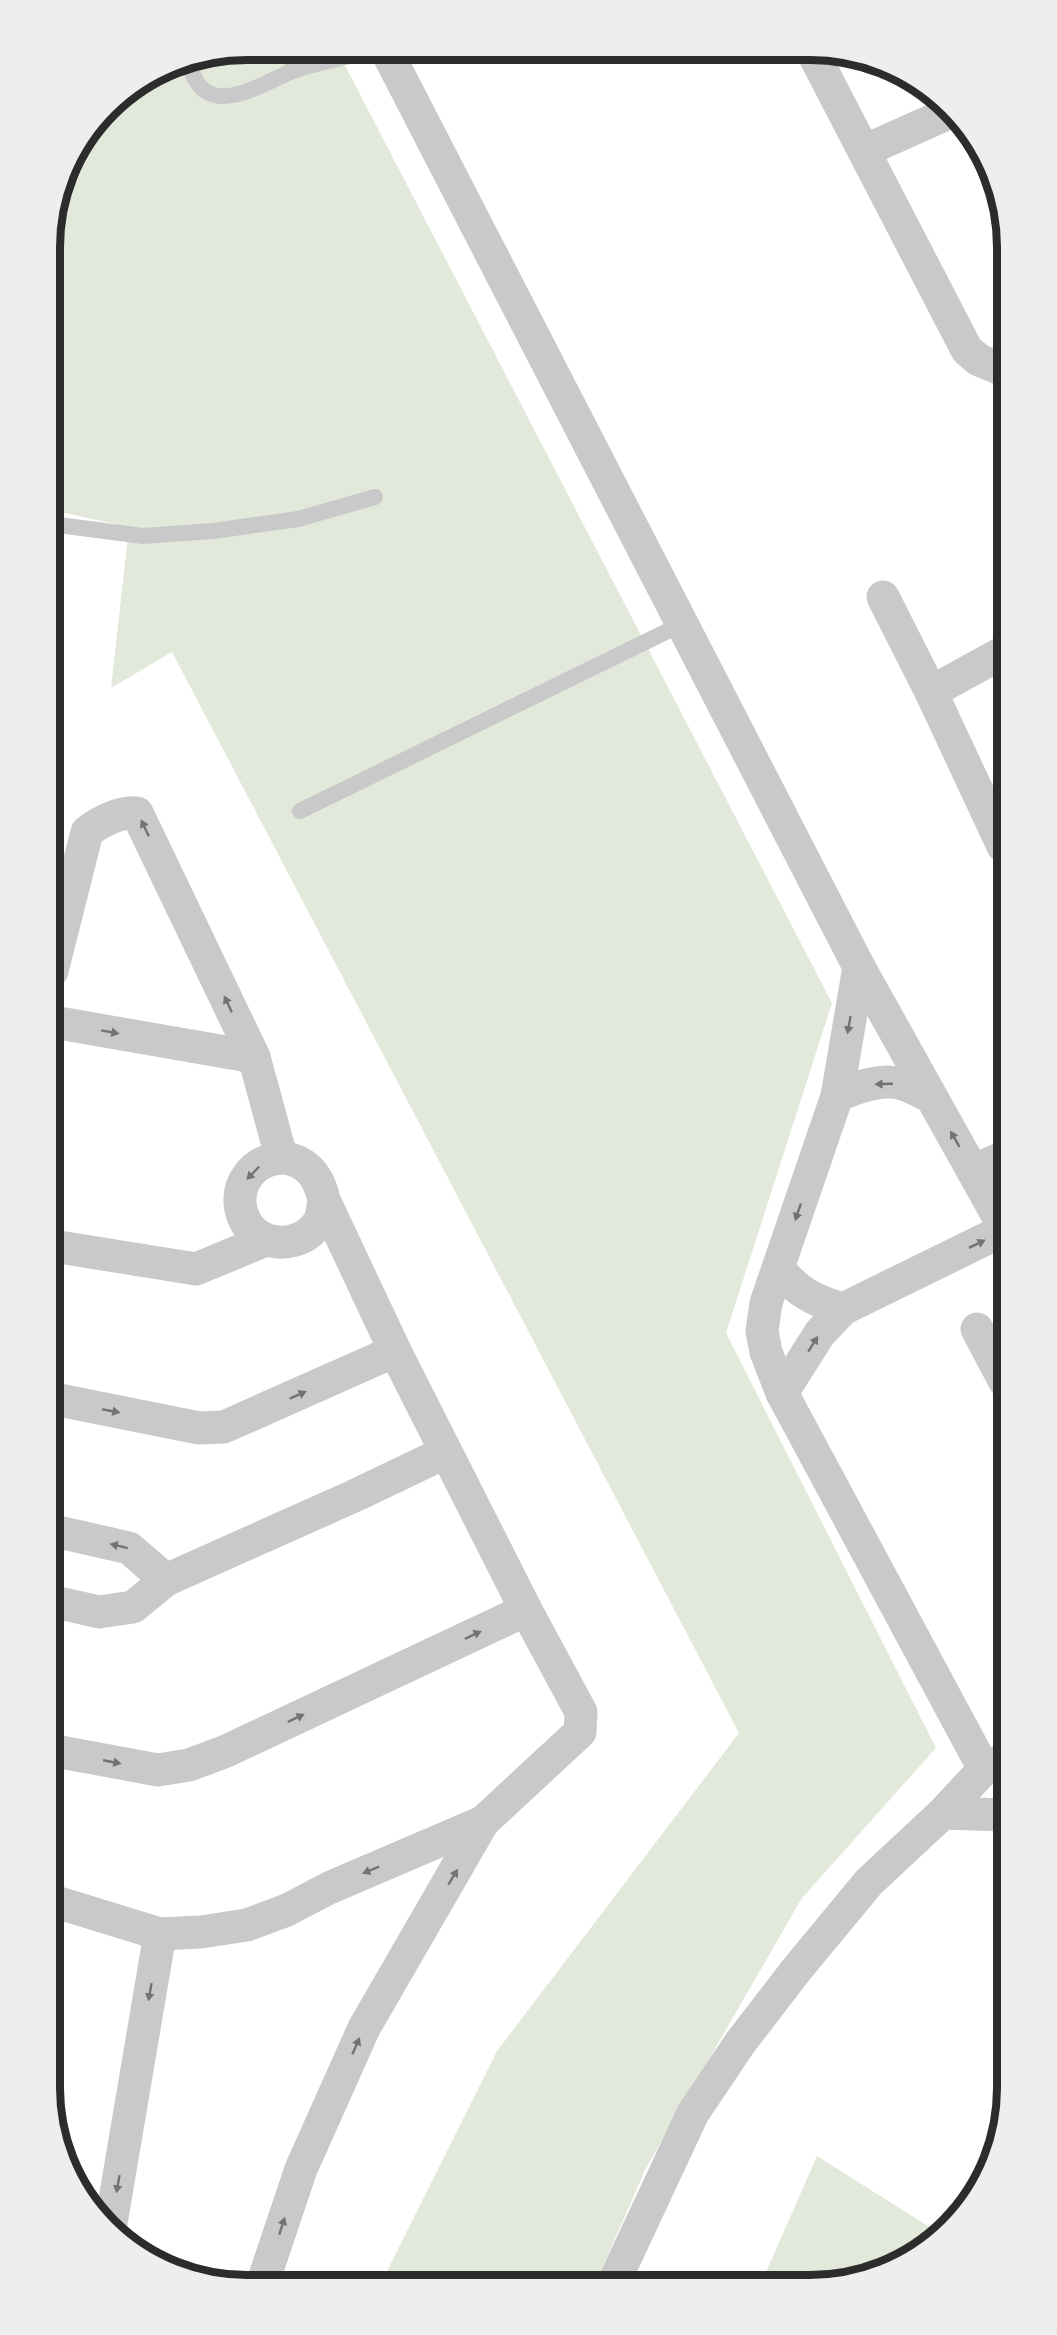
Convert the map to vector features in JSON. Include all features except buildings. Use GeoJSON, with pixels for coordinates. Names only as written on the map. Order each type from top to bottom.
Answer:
{"type":"FeatureCollection","features":[{"type":"Feature","properties":{"kind":"street"},"geometry":{"type":"LineString","coordinates":[[391,60],[859,967],[997,1216]]}},
{"type":"Feature","properties":{"kind":"street"},"geometry":{"type":"LineString","coordinates":[[817,61],[967,350],[979,360],[997,367]]}},
{"type":"Feature","properties":{"kind":"street"},"geometry":{"type":"LineString","coordinates":[[864,151],[943,116]]}},
{"type":"Feature","properties":{"kind":"street"},"geometry":{"type":"LineString","coordinates":[[883,597],[931,692],[997,833]]}},
{"type":"Feature","properties":{"kind":"street"},"geometry":{"type":"LineString","coordinates":[[931,692],[997,656]]}},
{"type":"Feature","properties":{"kind":"street"},"geometry":{"type":"LineString","coordinates":[[60,939],[87,832],[95,825],[128,812],[137,813],[254,1057],[281,1156]]}},
{"type":"Feature","properties":{"kind":"street"},"geometry":{"type":"LineString","coordinates":[[617,2275],[693,2113],[740,2043],[797,1969],[870,1882],[995,1764],[782,1393],[766,1352],[762,1331],[766,1303],[837,1096],[859,967]]}},
{"type":"Feature","properties":{"kind":"street"},"geometry":{"type":"LineString","coordinates":[[60,1023],[254,1057]]}},
{"type":"Feature","properties":{"kind":"street"},"geometry":{"type":"LineString","coordinates":[[837,1096],[862,1085],[882,1083],[902,1084],[930,1096]]}},
{"type":"Feature","properties":{"kind":"street"},"geometry":{"type":"LineString","coordinates":[[265,2275],[301,2169],[364,2028],[483,1822],[580,1732],[581,1712],[526,1610],[395,1351],[324,1200],[321,1184],[311,1170],[297,1161],[281,1156],[265,1162],[251,1172],[242,1185],[240,1202],[243,1218],[252,1232],[266,1240],[283,1243],[299,1240],[318,1223],[324,1200]]}},
{"type":"Feature","properties":{"kind":"street"},"geometry":{"type":"LineString","coordinates":[[973,1171],[997,1160]]}},
{"type":"Feature","properties":{"kind":"street"},"geometry":{"type":"LineString","coordinates":[[782,1393],[820,1333],[843,1309],[997,1232]]}},
{"type":"Feature","properties":{"kind":"street"},"geometry":{"type":"LineString","coordinates":[[60,1247],[196,1269],[266,1240]]}},
{"type":"Feature","properties":{"kind":"street"},"geometry":{"type":"LineString","coordinates":[[778,1269],[790,1284],[805,1294],[825,1304],[843,1309]]}},
{"type":"Feature","properties":{"kind":"street"},"geometry":{"type":"LineString","coordinates":[[977,1329],[997,1367]]}},
{"type":"Feature","properties":{"kind":"street"},"geometry":{"type":"LineString","coordinates":[[60,1401],[199,1428],[224,1427],[395,1351]]}},
{"type":"Feature","properties":{"kind":"street"},"geometry":{"type":"LineString","coordinates":[[60,1603],[99,1612],[134,1607],[166,1580],[446,1452]]}},
{"type":"Feature","properties":{"kind":"street"},"geometry":{"type":"LineString","coordinates":[[60,1532],[129,1548],[166,1580]]}},
{"type":"Feature","properties":{"kind":"street"},"geometry":{"type":"LineString","coordinates":[[60,1752],[158,1770],[189,1765],[224,1752],[526,1610]]}},
{"type":"Feature","properties":{"kind":"street"},"geometry":{"type":"LineString","coordinates":[[943,1813],[997,1815]]}},
{"type":"Feature","properties":{"kind":"street"},"geometry":{"type":"LineString","coordinates":[[60,1903],[160,1935],[247,1925],[287,1910],[329,1888],[483,1822]]}},
{"type":"Feature","properties":{"kind":"street"},"geometry":{"type":"LineString","coordinates":[[112,2216],[160,1935]]}},
{"type":"Feature","properties":{"kind":"lane"},"geometry":{"type":"LineString","coordinates":[[291,60],[296,70]]}},
{"type":"Feature","properties":{"kind":"lane"},"geometry":{"type":"LineString","coordinates":[[191,69],[198,84],[207,93],[222,96],[245,92],[296,70],[336,60]]}},
{"type":"Feature","properties":{"kind":"lane"},"geometry":{"type":"LineString","coordinates":[[60,525],[143,536],[213,531],[297,519],[375,497]]}},
{"type":"Feature","properties":{"kind":"lane"},"geometry":{"type":"LineString","coordinates":[[300,811],[682,624]]}},
{"type":"Feature","properties":{"kind":"green space"},"geometry":{"type":"Polygon","coordinates":[[[342,60],[832,1003],[726,1333],[936,1748],[802,1898],[646,2168],[599,2275],[385,2275],[497,2051],[739,1733],[172,652],[111,688],[129,527],[60,512],[60,235],[66,199],[79,165],[92,143],[115,115],[143,92],[176,74],[223,62],[342,60]]]}},
{"type":"Feature","properties":{"kind":"green space"},"geometry":{"type":"Polygon","coordinates":[[[817,2156],[932,2229],[903,2250],[858,2269],[810,2275],[765,2275],[817,2156]]]}}]}
